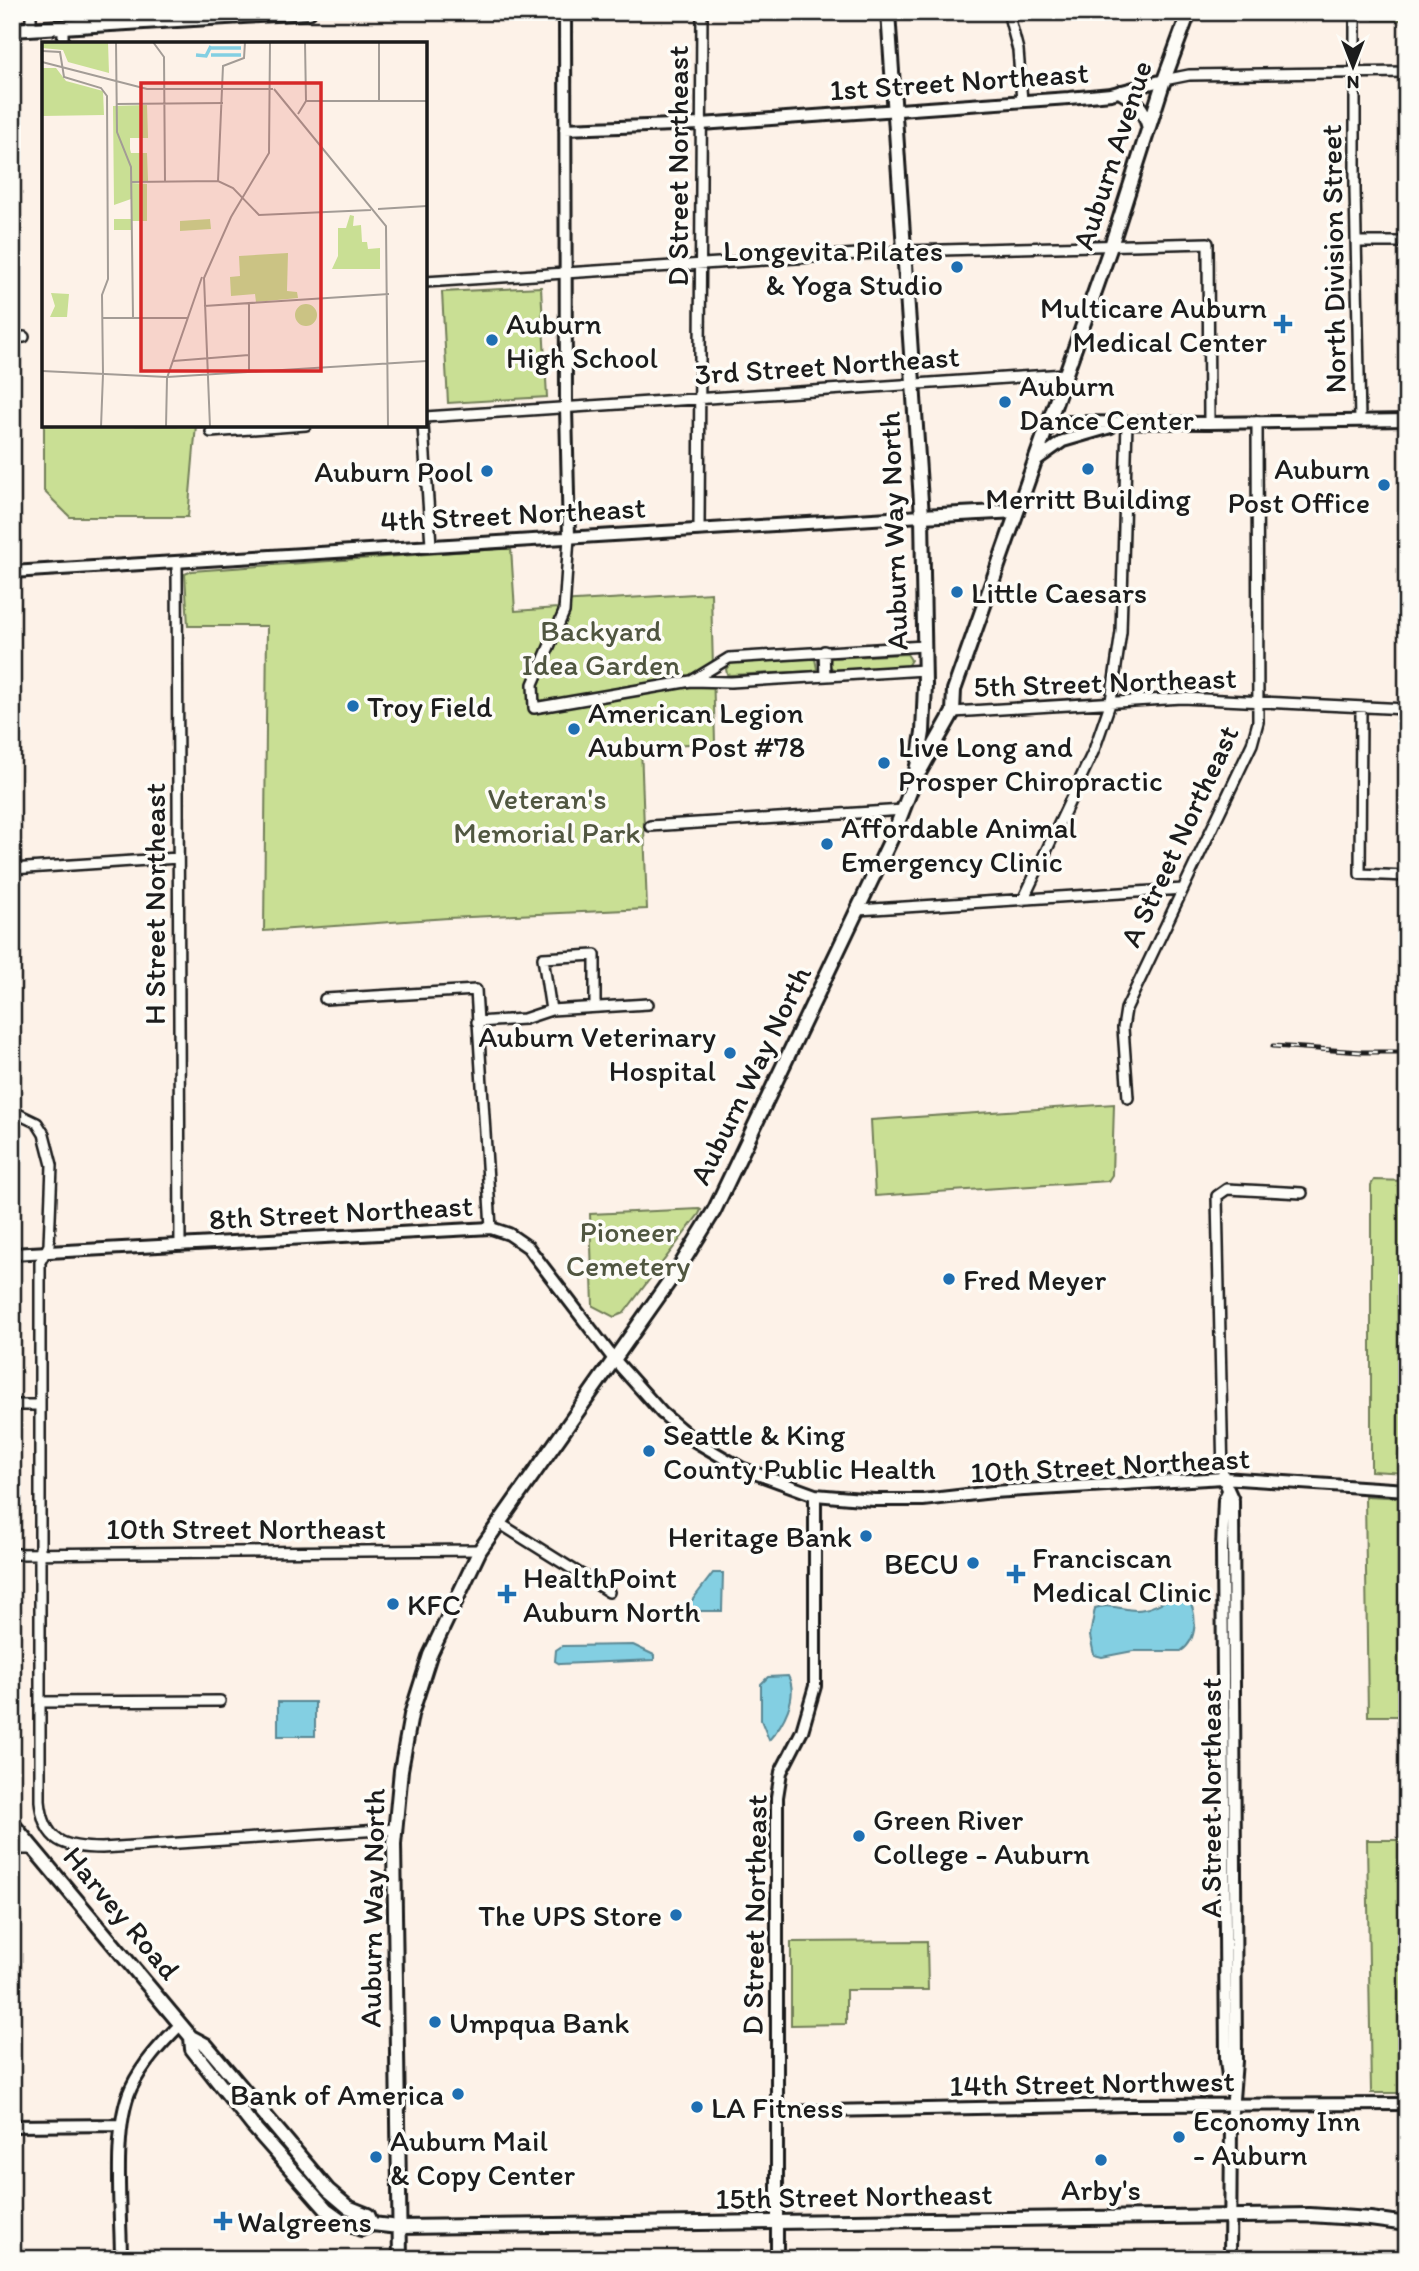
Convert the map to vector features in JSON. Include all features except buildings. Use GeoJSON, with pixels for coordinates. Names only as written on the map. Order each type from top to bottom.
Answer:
{"type":"FeatureCollection","features":[{"type":"Feature","properties":{"kind":"main road"},"geometry":{"type":"LineString","coordinates":[[12,30],[173,16],[309,12]]}},
{"type":"Feature","properties":{"kind":"main road","name":"Auburn Way North"},"geometry":{"type":"LineString","coordinates":[[400,2259],[395,1829],[401,1770],[411,1716],[430,1655],[480,1550],[682,1263],[714,1211],[858,910],[904,810],[913,784],[923,732],[925,670],[922,516],[888,12]]}},
{"type":"Feature","properties":{"kind":"main road","name":"Auburn Avenue"},"geometry":{"type":"LineString","coordinates":[[953,712],[954,690],[1111,246],[1164,80],[1189,12]]}},
{"type":"Feature","properties":{"kind":"main road"},"geometry":{"type":"LineString","coordinates":[[1121,92],[1140,105],[1149,128]]}},
{"type":"Feature","properties":{"kind":"main road","name":"4th Street Northeast"},"geometry":{"type":"LineString","coordinates":[[922,516],[1017,511]]}},
{"type":"Feature","properties":{"kind":"main road"},"geometry":{"type":"LineString","coordinates":[[913,784],[953,712]]}},
{"type":"Feature","properties":{"kind":"main road","name":"Harvey Road"},"geometry":{"type":"LineString","coordinates":[[12,1823],[180,2025],[191,2037],[206,2045],[338,2201],[368,2215],[372,2224]]}},
{"type":"Feature","properties":{"kind":"main road","name":"Harvey Road"},"geometry":{"type":"LineString","coordinates":[[191,2037],[192,2049],[252,2125],[326,2209],[344,2222],[361,2229],[372,2224],[399,2227]]}},
{"type":"Feature","properties":{"kind":"main road"},"geometry":{"type":"LineString","coordinates":[[252,2125],[265,2129],[286,2153],[293,2149]]}},
{"type":"Feature","properties":{"kind":"main road","name":"15th Street Northeast"},"geometry":{"type":"LineString","coordinates":[[399,2227],[1310,2216],[1407,2224]]}},
{"type":"Feature","properties":{"kind":"street"},"geometry":{"type":"LineString","coordinates":[[31,12],[31,29]]}},
{"type":"Feature","properties":{"kind":"street"},"geometry":{"type":"LineString","coordinates":[[565,12],[569,537],[564,612],[533,684],[534,708],[691,681],[731,682],[925,670]]}},
{"type":"Feature","properties":{"kind":"street","name":"D Street Northeast"},"geometry":{"type":"LineString","coordinates":[[699,529],[702,398],[702,12]]}},
{"type":"Feature","properties":{"kind":"street"},"geometry":{"type":"LineString","coordinates":[[1008,12],[1018,50],[1022,102]]}},
{"type":"Feature","properties":{"kind":"street","name":"North Division Street"},"geometry":{"type":"LineString","coordinates":[[1355,12],[1360,420]]}},
{"type":"Feature","properties":{"kind":"street"},"geometry":{"type":"LineString","coordinates":[[62,27],[63,42]]}},
{"type":"Feature","properties":{"kind":"street","name":"1st Street Northeast"},"geometry":{"type":"LineString","coordinates":[[565,129],[701,124],[1022,102],[1121,92],[1189,75],[1407,72]]}},
{"type":"Feature","properties":{"kind":"street"},"geometry":{"type":"LineString","coordinates":[[1356,242],[1407,242]]}},
{"type":"Feature","properties":{"kind":"street"},"geometry":{"type":"LineString","coordinates":[[427,282],[905,251],[1208,243],[1209,423]]}},
{"type":"Feature","properties":{"kind":"street"},"geometry":{"type":"LineString","coordinates":[[12,338],[24,337]]}},
{"type":"Feature","properties":{"kind":"street","name":"3rd Street Northeast"},"geometry":{"type":"LineString","coordinates":[[427,417],[1065,374]]}},
{"type":"Feature","properties":{"kind":"street"},"geometry":{"type":"LineString","coordinates":[[1049,422],[1407,420]]}},
{"type":"Feature","properties":{"kind":"street"},"geometry":{"type":"LineString","coordinates":[[1035,461],[1063,441],[1127,422]]}},
{"type":"Feature","properties":{"kind":"street"},"geometry":{"type":"LineString","coordinates":[[1023,900],[1094,750],[1111,701],[1123,609],[1127,422]]}},
{"type":"Feature","properties":{"kind":"street","name":"A Street Northeast"},"geometry":{"type":"LineString","coordinates":[[1128,1098],[1123,1028],[1126,1009],[1252,744],[1258,723],[1256,422]]}},
{"type":"Feature","properties":{"kind":"street"},"geometry":{"type":"LineString","coordinates":[[211,432],[279,427]]}},
{"type":"Feature","properties":{"kind":"street"},"geometry":{"type":"LineString","coordinates":[[423,427],[431,545]]}},
{"type":"Feature","properties":{"kind":"street","name":"4th Street Northeast"},"geometry":{"type":"LineString","coordinates":[[12,572],[922,516]]}},
{"type":"Feature","properties":{"kind":"street","name":"H Street Northeast"},"geometry":{"type":"LineString","coordinates":[[177,562],[180,1245]]}},
{"type":"Feature","properties":{"kind":"street"},"geometry":{"type":"LineString","coordinates":[[691,681],[729,658],[924,646]]}},
{"type":"Feature","properties":{"kind":"street"},"geometry":{"type":"LineString","coordinates":[[824,651],[825,676]]}},
{"type":"Feature","properties":{"kind":"street","name":"5th Street Northeast"},"geometry":{"type":"LineString","coordinates":[[953,712],[1182,698],[1407,709]]}},
{"type":"Feature","properties":{"kind":"street"},"geometry":{"type":"LineString","coordinates":[[1361,707],[1360,874],[1407,876]]}},
{"type":"Feature","properties":{"kind":"street"},"geometry":{"type":"LineString","coordinates":[[650,826],[904,810]]}},
{"type":"Feature","properties":{"kind":"street"},"geometry":{"type":"LineString","coordinates":[[12,869],[178,858]]}},
{"type":"Feature","properties":{"kind":"street"},"geometry":{"type":"LineString","coordinates":[[858,910],[1183,889]]}},
{"type":"Feature","properties":{"kind":"street"},"geometry":{"type":"LineString","coordinates":[[551,1010],[542,958],[595,955],[595,1007]]}},
{"type":"Feature","properties":{"kind":"street"},"geometry":{"type":"LineString","coordinates":[[326,999],[476,990],[491,1228]]}},
{"type":"Feature","properties":{"kind":"street"},"geometry":{"type":"LineString","coordinates":[[477,1022],[524,1019],[551,1010],[648,1004]]}},
{"type":"Feature","properties":{"kind":"street"},"geometry":{"type":"LineString","coordinates":[[12,1111],[37,1123],[44,1133],[52,1165],[49,1245],[40,1262],[40,1801],[45,1826],[61,1843],[102,1848],[395,1829]]}},
{"type":"Feature","properties":{"kind":"street","name":"A Street Northeast"},"geometry":{"type":"LineString","coordinates":[[1230,2259],[1232,2106],[1236,2061],[1233,1500],[1223,1478],[1217,1196],[1227,1189],[1302,1192]]}},
{"type":"Feature","properties":{"kind":"street","name":"8th Street Northeast"},"geometry":{"type":"LineString","coordinates":[[12,1254],[491,1228],[509,1234],[528,1247],[613,1358],[662,1413],[695,1441],[753,1473],[815,1494]]}},
{"type":"Feature","properties":{"kind":"street"},"geometry":{"type":"LineString","coordinates":[[12,1405],[39,1405]]}},
{"type":"Feature","properties":{"kind":"street","name":"10th Street Northeast"},"geometry":{"type":"LineString","coordinates":[[815,1494],[874,1500],[923,1500],[1223,1478],[1407,1490]]}},
{"type":"Feature","properties":{"kind":"street","name":"D Street Northeast"},"geometry":{"type":"LineString","coordinates":[[777,2259],[778,1797],[782,1772],[802,1731],[815,1686],[815,1494]]}},
{"type":"Feature","properties":{"kind":"street"},"geometry":{"type":"LineString","coordinates":[[499,1523],[609,1592]]}},
{"type":"Feature","properties":{"kind":"street","name":"10th Street Northeast"},"geometry":{"type":"LineString","coordinates":[[12,1554],[480,1550]]}},
{"type":"Feature","properties":{"kind":"street"},"geometry":{"type":"LineString","coordinates":[[40,1702],[220,1701]]}},
{"type":"Feature","properties":{"kind":"street"},"geometry":{"type":"LineString","coordinates":[[12,1849],[35,1849]]}},
{"type":"Feature","properties":{"kind":"street"},"geometry":{"type":"LineString","coordinates":[[121,2259],[121,2125],[128,2096],[136,2078],[153,2053],[180,2025]]}},
{"type":"Feature","properties":{"kind":"street","name":"14th Street Northwest"},"geometry":{"type":"LineString","coordinates":[[777,2112],[1131,2105],[1407,2104]]}},
{"type":"Feature","properties":{"kind":"street"},"geometry":{"type":"LineString","coordinates":[[12,2126],[121,2125]]}},
{"type":"Feature","properties":{"kind":"green space"},"geometry":{"type":"Polygon","coordinates":[[[1374,12],[1407,12],[1407,20],[1374,20],[1374,12]]]}},
{"type":"Feature","properties":{"kind":"green space"},"geometry":{"type":"Polygon","coordinates":[[[541,287],[547,397],[448,403],[442,292],[541,287]]]}},
{"type":"Feature","properties":{"kind":"green space"},"geometry":{"type":"Polygon","coordinates":[[[44,427],[196,427],[188,517],[70,517],[44,491],[44,427]]]}},
{"type":"Feature","properties":{"kind":"green space"},"geometry":{"type":"Polygon","coordinates":[[[511,548],[515,611],[558,608],[559,602],[711,593],[715,743],[641,746],[647,909],[448,918],[264,931],[267,626],[188,626],[185,574],[192,571],[511,548]]]}},
{"type":"Feature","properties":{"kind":"green space"},"geometry":{"type":"Polygon","coordinates":[[[907,654],[911,660],[907,666],[835,670],[829,666],[831,658],[907,654]]]}},
{"type":"Feature","properties":{"kind":"green space"},"geometry":{"type":"Polygon","coordinates":[[[813,658],[817,669],[814,671],[731,675],[727,674],[726,669],[731,663],[813,658]]]}},
{"type":"Feature","properties":{"kind":"green space"},"geometry":{"type":"Polygon","coordinates":[[[1114,1104],[1112,1175],[1108,1181],[875,1196],[871,1120],[1114,1104]]]}},
{"type":"Feature","properties":{"kind":"green space"},"geometry":{"type":"Polygon","coordinates":[[[1374,1180],[1407,1181],[1407,1473],[1371,1471],[1371,1185],[1374,1180]]]}},
{"type":"Feature","properties":{"kind":"green space","name":"Pioneer Cemetery"},"geometry":{"type":"Polygon","coordinates":[[[699,1209],[699,1214],[624,1313],[614,1317],[593,1306],[590,1214],[699,1209]]]}},
{"type":"Feature","properties":{"kind":"green space"},"geometry":{"type":"Polygon","coordinates":[[[1365,1496],[1407,1498],[1407,1716],[1368,1716],[1365,1496]]]}},
{"type":"Feature","properties":{"kind":"green space"},"geometry":{"type":"Polygon","coordinates":[[[1367,1840],[1407,1840],[1407,2093],[1371,2093],[1367,1840]]]}},
{"type":"Feature","properties":{"kind":"green space"},"geometry":{"type":"Polygon","coordinates":[[[927,1941],[928,1990],[846,1990],[846,2024],[791,2025],[791,1942],[927,1941]]]}},
{"type":"Feature","properties":{"kind":"water"},"geometry":{"type":"Polygon","coordinates":[[[713,1573],[723,1573],[722,1611],[684,1611],[713,1573]]]}},
{"type":"Feature","properties":{"kind":"water"},"geometry":{"type":"Polygon","coordinates":[[[1175,1596],[1187,1597],[1191,1603],[1195,1626],[1191,1640],[1181,1651],[1133,1651],[1102,1657],[1094,1655],[1090,1636],[1095,1608],[1105,1606],[1141,1610],[1175,1596]]]}},
{"type":"Feature","properties":{"kind":"water"},"geometry":{"type":"Polygon","coordinates":[[[633,1645],[654,1655],[654,1660],[560,1664],[555,1661],[556,1650],[562,1646],[633,1645]]]}},
{"type":"Feature","properties":{"kind":"water"},"geometry":{"type":"Polygon","coordinates":[[[788,1676],[791,1701],[784,1718],[769,1740],[761,1720],[761,1684],[768,1677],[788,1676]]]}},
{"type":"Feature","properties":{"kind":"water"},"geometry":{"type":"Polygon","coordinates":[[[278,1702],[315,1702],[315,1736],[278,1736],[278,1702]]]}},
{"type":"Feature","properties":{"kind":"railway"},"geometry":{"type":"LineString","coordinates":[[1273,1046],[1407,1052]]}},
{"type":"Feature","properties":{"kind":"place","name":"Longevita Pilates & Yoga Studio"},"geometry":{"type":"Point","coordinates":[957,267]}},
{"type":"Feature","properties":{"kind":"place","name":"Multicare Auburn Medical Center"},"geometry":{"type":"Point","coordinates":[1283,324]}},
{"type":"Feature","properties":{"kind":"place","name":"Auburn High School"},"geometry":{"type":"Point","coordinates":[492,340]}},
{"type":"Feature","properties":{"kind":"place","name":"Auburn Dance Center"},"geometry":{"type":"Point","coordinates":[1005,402]}},
{"type":"Feature","properties":{"kind":"place","name":"Merritt Building"},"geometry":{"type":"Point","coordinates":[1088,469]}},
{"type":"Feature","properties":{"kind":"place","name":"Auburn Pool"},"geometry":{"type":"Point","coordinates":[487,471]}},
{"type":"Feature","properties":{"kind":"place","name":"Auburn Post Office"},"geometry":{"type":"Point","coordinates":[1384,485]}},
{"type":"Feature","properties":{"kind":"place","name":"Little Caesars"},"geometry":{"type":"Point","coordinates":[957,592]}},
{"type":"Feature","properties":{"kind":"place","name":"Troy Field"},"geometry":{"type":"Point","coordinates":[353,706]}},
{"type":"Feature","properties":{"kind":"place","name":"American Legion Auburn Post #78"},"geometry":{"type":"Point","coordinates":[574,729]}},
{"type":"Feature","properties":{"kind":"place","name":"Live Long and Prosper Chiropractic"},"geometry":{"type":"Point","coordinates":[884,763]}},
{"type":"Feature","properties":{"kind":"place","name":"Affordable Animal Emergency Clinic"},"geometry":{"type":"Point","coordinates":[827,844]}},
{"type":"Feature","properties":{"kind":"place","name":"Auburn Veterinary Hospital"},"geometry":{"type":"Point","coordinates":[730,1053]}},
{"type":"Feature","properties":{"kind":"place","name":"Fred Meyer"},"geometry":{"type":"Point","coordinates":[949,1279]}},
{"type":"Feature","properties":{"kind":"place","name":"Seattle & King County Public Health"},"geometry":{"type":"Point","coordinates":[649,1451]}},
{"type":"Feature","properties":{"kind":"place","name":"Heritage Bank"},"geometry":{"type":"Point","coordinates":[866,1536]}},
{"type":"Feature","properties":{"kind":"place","name":"BECU"},"geometry":{"type":"Point","coordinates":[973,1563]}},
{"type":"Feature","properties":{"kind":"place","name":"Franciscan Medical Clinic"},"geometry":{"type":"Point","coordinates":[1016,1574]}},
{"type":"Feature","properties":{"kind":"place","name":"HealthPoint Auburn North"},"geometry":{"type":"Point","coordinates":[507,1594]}},
{"type":"Feature","properties":{"kind":"place","name":"KFC"},"geometry":{"type":"Point","coordinates":[393,1604]}},
{"type":"Feature","properties":{"kind":"place","name":"Green River College - Auburn"},"geometry":{"type":"Point","coordinates":[859,1836]}},
{"type":"Feature","properties":{"kind":"place","name":"The UPS Store"},"geometry":{"type":"Point","coordinates":[676,1915]}},
{"type":"Feature","properties":{"kind":"place","name":"Umpqua Bank"},"geometry":{"type":"Point","coordinates":[435,2022]}},
{"type":"Feature","properties":{"kind":"place","name":"Bank of America"},"geometry":{"type":"Point","coordinates":[458,2094]}},
{"type":"Feature","properties":{"kind":"place","name":"LA Fitness"},"geometry":{"type":"Point","coordinates":[697,2107]}},
{"type":"Feature","properties":{"kind":"place","name":"Economy Inn - Auburn"},"geometry":{"type":"Point","coordinates":[1179,2137]}},
{"type":"Feature","properties":{"kind":"place","name":"Auburn Mail & Copy Center"},"geometry":{"type":"Point","coordinates":[376,2157]}},
{"type":"Feature","properties":{"kind":"place","name":"Arby's"},"geometry":{"type":"Point","coordinates":[1101,2160]}},
{"type":"Feature","properties":{"kind":"place","name":"Walgreens"},"geometry":{"type":"Point","coordinates":[223,2221]}},
{"type":"Feature","properties":{"kind":"park label","name":"Backyard Idea Garden"},"geometry":{"type":"Point","coordinates":[601,647]}},
{"type":"Feature","properties":{"kind":"park label","name":"Veteran's Memorial Park"},"geometry":{"type":"Point","coordinates":[547,815]}}]}
